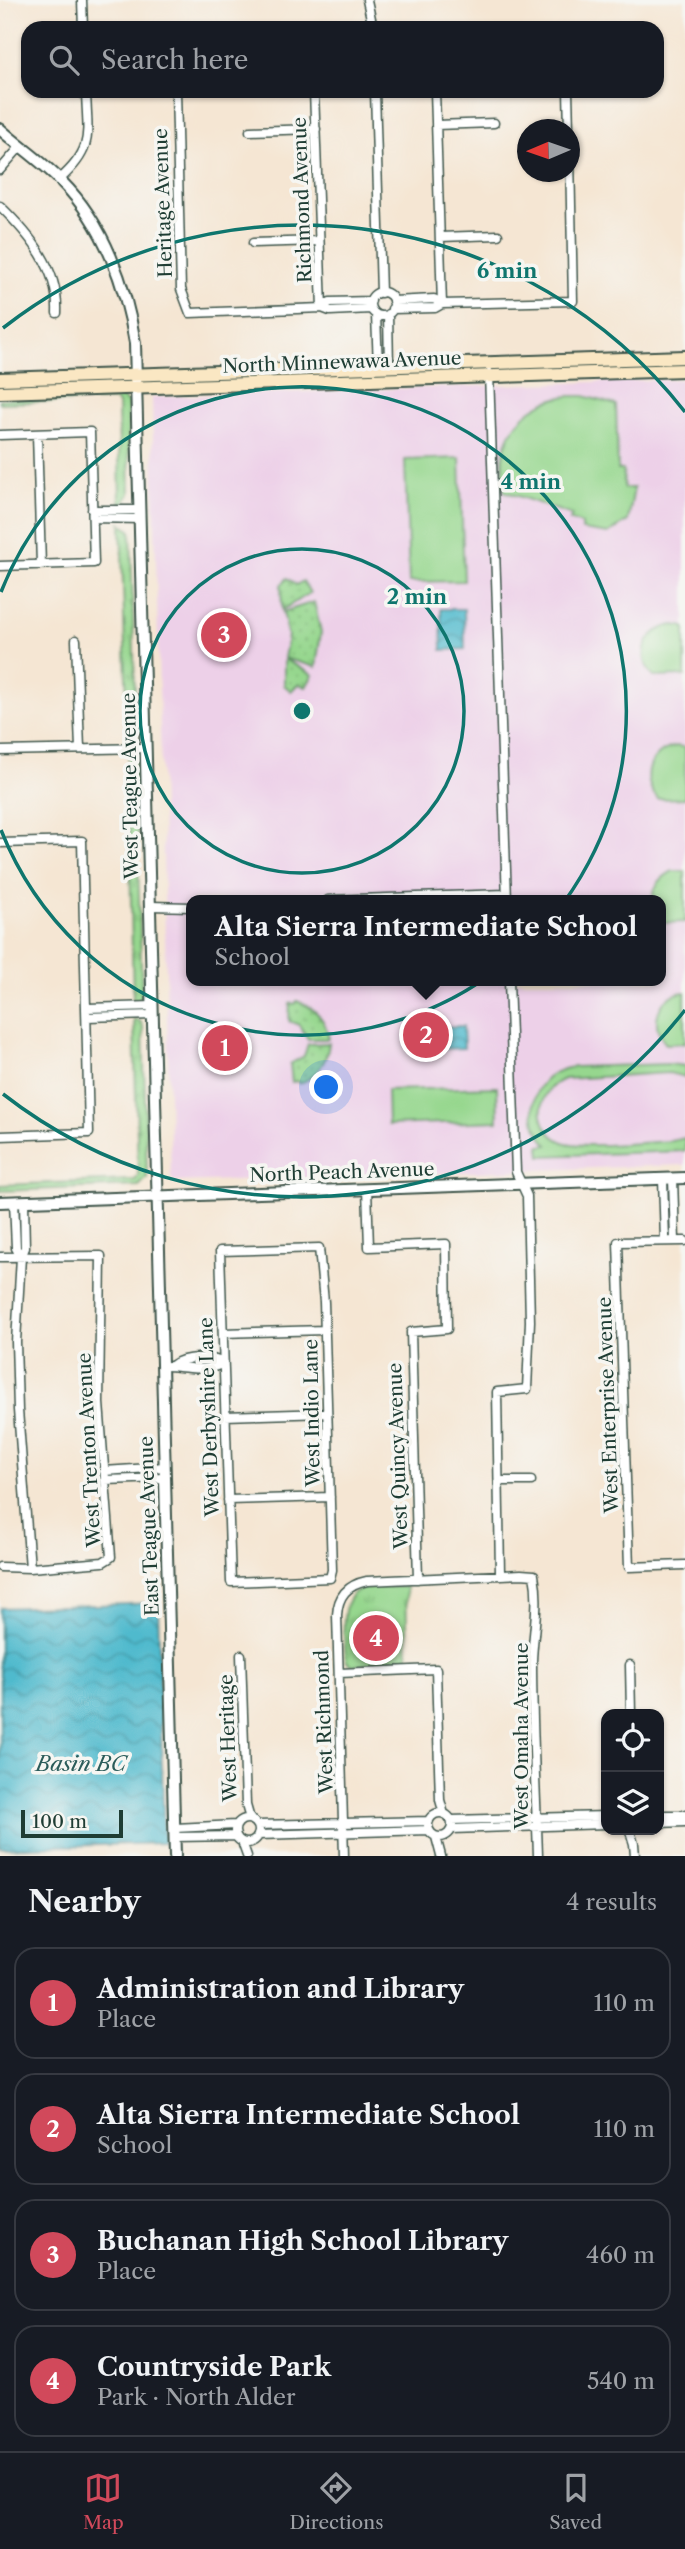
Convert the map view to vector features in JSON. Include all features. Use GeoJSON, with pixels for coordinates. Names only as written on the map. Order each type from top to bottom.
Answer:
{"type":"FeatureCollection","features":[{"type":"Feature","properties":{"kind":"main road","name":"North Minnewawa Avenue"},"geometry":{"type":"LineString","coordinates":[[0,379],[335,381],[685,357]]}},
{"type":"Feature","properties":{"kind":"main road","name":"North Minnewawa Avenue"},"geometry":{"type":"LineString","coordinates":[[0,393],[137,381],[437,365],[489,370],[685,370]]}},
{"type":"Feature","properties":{"kind":"main road"},"geometry":{"type":"LineString","coordinates":[[335,381],[341,375],[407,372],[437,365]]}},
{"type":"Feature","properties":{"kind":"street"},"geometry":{"type":"LineString","coordinates":[[82,0],[83,21]]}},
{"type":"Feature","properties":{"kind":"street"},"geometry":{"type":"LineString","coordinates":[[366,0],[371,21]]}},
{"type":"Feature","properties":{"kind":"street"},"geometry":{"type":"LineString","coordinates":[[60,180],[79,161],[86,146],[86,98]]}},
{"type":"Feature","properties":{"kind":"street","name":"Heritage Avenue"},"geometry":{"type":"LineString","coordinates":[[176,98],[181,289],[190,313],[322,308]]}},
{"type":"Feature","properties":{"kind":"street","name":"Richmond Avenue"},"geometry":{"type":"LineString","coordinates":[[314,98],[322,308]]}},
{"type":"Feature","properties":{"kind":"street"},"geometry":{"type":"LineString","coordinates":[[375,98],[381,293]]}},
{"type":"Feature","properties":{"kind":"street"},"geometry":{"type":"LineString","coordinates":[[435,98],[442,304]]}},
{"type":"Feature","properties":{"kind":"street"},"geometry":{"type":"LineString","coordinates":[[568,98],[569,119]]}},
{"type":"Feature","properties":{"kind":"street"},"geometry":{"type":"LineString","coordinates":[[436,125],[494,124]]}},
{"type":"Feature","properties":{"kind":"street"},"geometry":{"type":"LineString","coordinates":[[250,131],[316,128]]}},
{"type":"Feature","properties":{"kind":"street","name":"West Teague Avenue"},"geometry":{"type":"LineString","coordinates":[[0,129],[60,180],[92,221],[111,258],[133,331],[137,381],[157,1196]]}},
{"type":"Feature","properties":{"kind":"street"},"geometry":{"type":"LineString","coordinates":[[0,170],[20,147]]}},
{"type":"Feature","properties":{"kind":"street"},"geometry":{"type":"LineString","coordinates":[[322,308],[330,302],[391,308],[433,299],[442,304],[573,301],[570,182]]}},
{"type":"Feature","properties":{"kind":"street"},"geometry":{"type":"LineString","coordinates":[[0,206],[28,234],[39,250],[56,286],[58,313]]}},
{"type":"Feature","properties":{"kind":"street"},"geometry":{"type":"LineString","coordinates":[[440,237],[498,235]]}},
{"type":"Feature","properties":{"kind":"street"},"geometry":{"type":"LineString","coordinates":[[253,243],[319,241]]}},
{"type":"Feature","properties":{"kind":"street"},"geometry":{"type":"LineString","coordinates":[[381,293],[389,296],[391,308],[384,367],[373,308],[374,295],[381,293]]}},
{"type":"Feature","properties":{"kind":"street"},"geometry":{"type":"LineString","coordinates":[[489,370],[507,895]]}},
{"type":"Feature","properties":{"kind":"street"},"geometry":{"type":"LineString","coordinates":[[0,435],[90,432],[94,563],[0,566]]}},
{"type":"Feature","properties":{"kind":"street"},"geometry":{"type":"LineString","coordinates":[[37,434],[41,565]]}},
{"type":"Feature","properties":{"kind":"street"},"geometry":{"type":"LineString","coordinates":[[92,514],[140,515]]}},
{"type":"Feature","properties":{"kind":"street"},"geometry":{"type":"LineString","coordinates":[[76,640],[80,749]]}},
{"type":"Feature","properties":{"kind":"street"},"geometry":{"type":"LineString","coordinates":[[0,751],[146,748]]}},
{"type":"Feature","properties":{"kind":"street"},"geometry":{"type":"LineString","coordinates":[[0,843],[82,841],[89,1133],[0,1136]]}},
{"type":"Feature","properties":{"kind":"street"},"geometry":{"type":"LineString","coordinates":[[150,906],[186,907]]}},
{"type":"Feature","properties":{"kind":"street"},"geometry":{"type":"LineString","coordinates":[[418,1580],[500,1574],[497,1392],[527,1389],[530,1321],[527,1196],[516,1172],[509,986]]}},
{"type":"Feature","properties":{"kind":"street"},"geometry":{"type":"LineString","coordinates":[[87,1012],[153,1011]]}},
{"type":"Feature","properties":{"kind":"street"},"geometry":{"type":"LineString","coordinates":[[668,1178],[670,1241],[685,1241]]}},
{"type":"Feature","properties":{"kind":"street","name":"North Peach Avenue"},"geometry":{"type":"LineString","coordinates":[[0,1202],[685,1178]]}},
{"type":"Feature","properties":{"kind":"street","name":"West Quincy Avenue"},"geometry":{"type":"LineString","coordinates":[[367,1189],[369,1247],[446,1244],[447,1329],[411,1332],[418,1580]]}},
{"type":"Feature","properties":{"kind":"street","name":"East Teague Avenue"},"geometry":{"type":"LineString","coordinates":[[157,1196],[172,1367],[165,1473],[175,1856]]}},
{"type":"Feature","properties":{"kind":"street"},"geometry":{"type":"LineString","coordinates":[[0,1567],[30,1568],[18,1410],[16,1342],[21,1257],[25,1248],[19,1201]]}},
{"type":"Feature","properties":{"kind":"street","name":"West Enterprise Avenue"},"geometry":{"type":"LineString","coordinates":[[670,1241],[618,1242],[629,1567],[685,1565]]}},
{"type":"Feature","properties":{"kind":"street","name":"West Derbyshire Lane"},"geometry":{"type":"LineString","coordinates":[[230,1582],[220,1251],[319,1248]]}},
{"type":"Feature","properties":{"kind":"street","name":"West Indio Lane"},"geometry":{"type":"LineString","coordinates":[[230,1582],[330,1578],[332,1570],[325,1330],[319,1248]]}},
{"type":"Feature","properties":{"kind":"street","name":"West Trenton Avenue"},"geometry":{"type":"LineString","coordinates":[[21,1257],[101,1256],[99,1403],[111,1557],[103,1562],[30,1568]]}},
{"type":"Feature","properties":{"kind":"street"},"geometry":{"type":"LineString","coordinates":[[0,1257],[21,1257]]}},
{"type":"Feature","properties":{"kind":"street"},"geometry":{"type":"LineString","coordinates":[[223,1333],[325,1330]]}},
{"type":"Feature","properties":{"kind":"street"},"geometry":{"type":"LineString","coordinates":[[198,1364],[193,1374],[186,1374],[172,1367],[179,1360],[217,1367],[223,1363]]}},
{"type":"Feature","properties":{"kind":"street"},"geometry":{"type":"LineString","coordinates":[[225,1416],[327,1413]]}},
{"type":"Feature","properties":{"kind":"street"},"geometry":{"type":"LineString","coordinates":[[105,1475],[165,1473]]}},
{"type":"Feature","properties":{"kind":"street"},"geometry":{"type":"LineString","coordinates":[[499,1481],[531,1482]]}},
{"type":"Feature","properties":{"kind":"street"},"geometry":{"type":"LineString","coordinates":[[228,1500],[330,1497]]}},
{"type":"Feature","properties":{"kind":"street","name":"West Omaha Avenue"},"geometry":{"type":"LineString","coordinates":[[500,1574],[534,1575],[537,1608],[532,1657],[538,1856]]}},
{"type":"Feature","properties":{"kind":"street","name":"West Richmond"},"geometry":{"type":"LineString","coordinates":[[344,1856],[337,1606],[346,1590],[358,1583],[418,1580]]}},
{"type":"Feature","properties":{"kind":"street","name":"West Heritage"},"geometry":{"type":"LineString","coordinates":[[241,1655],[246,1805],[243,1840],[247,1856]]}},
{"type":"Feature","properties":{"kind":"street"},"geometry":{"type":"LineString","coordinates":[[630,1665],[631,1709]]}},
{"type":"Feature","properties":{"kind":"street"},"geometry":{"type":"LineString","coordinates":[[338,1673],[436,1670],[440,1814],[451,1825]]}},
{"type":"Feature","properties":{"kind":"street"},"geometry":{"type":"LineString","coordinates":[[175,1832],[243,1821],[258,1830],[429,1825],[440,1814]]}},
{"type":"Feature","properties":{"kind":"street"},"geometry":{"type":"LineString","coordinates":[[664,1815],[685,1815]]}},
{"type":"Feature","properties":{"kind":"street"},"geometry":{"type":"LineString","coordinates":[[440,1837],[451,1825],[601,1816]]}},
{"type":"Feature","properties":{"kind":"street"},"geometry":{"type":"LineString","coordinates":[[537,1822],[601,1824]]}},
{"type":"Feature","properties":{"kind":"street"},"geometry":{"type":"LineString","coordinates":[[664,1823],[685,1822]]}},
{"type":"Feature","properties":{"kind":"street"},"geometry":{"type":"LineString","coordinates":[[429,1825],[440,1837],[441,1853]]}},
{"type":"Feature","properties":{"kind":"street"},"geometry":{"type":"LineString","coordinates":[[175,1832],[243,1840],[258,1830]]}},
{"type":"Feature","properties":{"kind":"street"},"geometry":{"type":"LineString","coordinates":[[634,1835],[635,1856]]}},
{"type":"Feature","properties":{"kind":"shaded area"},"geometry":{"type":"Polygon","coordinates":[[[685,379],[685,1165],[175,1182],[171,1178],[152,397],[685,379]]]}},
{"type":"Feature","properties":{"kind":"green space"},"geometry":{"type":"Polygon","coordinates":[[[119,395],[128,403],[130,494],[124,503],[120,503],[118,404],[115,400],[0,403],[0,399],[119,395]]]}},
{"type":"Feature","properties":{"kind":"green space"},"geometry":{"type":"Polygon","coordinates":[[[570,396],[584,396],[616,405],[618,470],[623,470],[624,488],[634,488],[628,521],[608,534],[582,530],[582,524],[570,520],[572,515],[504,491],[503,458],[517,423],[535,407],[570,396]]]}},
{"type":"Feature","properties":{"kind":"green space"},"geometry":{"type":"Polygon","coordinates":[[[460,458],[464,581],[409,582],[405,460],[460,458]]]}},
{"type":"Feature","properties":{"kind":"green space"},"geometry":{"type":"Polygon","coordinates":[[[121,523],[131,531],[136,734],[128,741],[121,523]]]}},
{"type":"Feature","properties":{"kind":"green space"},"geometry":{"type":"Polygon","coordinates":[[[287,578],[296,585],[303,581],[310,593],[282,610],[281,585],[287,578]]]}},
{"type":"Feature","properties":{"kind":"green space"},"geometry":{"type":"Polygon","coordinates":[[[314,602],[321,632],[316,667],[284,658],[288,636],[283,612],[314,602]]]}},
{"type":"Feature","properties":{"kind":"green space"},"geometry":{"type":"Polygon","coordinates":[[[675,625],[685,627],[685,676],[654,677],[645,660],[646,644],[657,631],[675,625]]]}},
{"type":"Feature","properties":{"kind":"green space"},"geometry":{"type":"Polygon","coordinates":[[[284,659],[313,675],[306,687],[299,684],[291,691],[284,685],[284,659]]]}},
{"type":"Feature","properties":{"kind":"green space"},"geometry":{"type":"Polygon","coordinates":[[[678,746],[685,748],[685,798],[658,799],[649,782],[650,766],[661,753],[678,746]]]}},
{"type":"Feature","properties":{"kind":"green space"},"geometry":{"type":"Polygon","coordinates":[[[128,755],[135,761],[142,995],[139,1001],[133,1003],[128,755]]]}},
{"type":"Feature","properties":{"kind":"green space"},"geometry":{"type":"Polygon","coordinates":[[[673,871],[685,871],[685,922],[666,923],[666,895],[653,895],[658,883],[673,871]]]}},
{"type":"Feature","properties":{"kind":"green space"},"geometry":{"type":"Polygon","coordinates":[[[685,992],[685,1043],[666,1044],[658,1028],[659,1012],[668,999],[685,992]]]}},
{"type":"Feature","properties":{"kind":"green space"},"geometry":{"type":"Polygon","coordinates":[[[297,1001],[319,1015],[329,1039],[308,1039],[299,1025],[289,1021],[290,1003],[295,1004],[297,1001]]]}},
{"type":"Feature","properties":{"kind":"green space"},"geometry":{"type":"Polygon","coordinates":[[[134,1019],[140,1021],[143,1026],[147,1178],[139,1186],[0,1191],[0,1185],[135,1180],[138,1176],[134,1019]]]}},
{"type":"Feature","properties":{"kind":"green space"},"geometry":{"type":"Polygon","coordinates":[[[329,1043],[326,1057],[316,1073],[299,1084],[298,1081],[292,1082],[290,1064],[304,1056],[308,1044],[329,1043]]]}},
{"type":"Feature","properties":{"kind":"green space"},"geometry":{"type":"Polygon","coordinates":[[[669,1064],[685,1066],[685,1077],[669,1073],[564,1079],[546,1094],[542,1118],[546,1128],[563,1142],[584,1145],[615,1144],[685,1138],[685,1151],[541,1156],[540,1146],[548,1145],[534,1121],[533,1109],[540,1086],[549,1077],[560,1070],[574,1067],[669,1064]]]}},
{"type":"Feature","properties":{"kind":"green space"},"geometry":{"type":"Polygon","coordinates":[[[497,1087],[498,1121],[388,1125],[387,1090],[497,1087]]]}},
{"type":"Feature","properties":{"kind":"green space"},"geometry":{"type":"Polygon","coordinates":[[[406,1587],[408,1664],[351,1665],[346,1660],[344,1631],[348,1601],[361,1589],[406,1587]]]}},
{"type":"Feature","properties":{"kind":"water"},"geometry":{"type":"Polygon","coordinates":[[[441,609],[464,609],[465,649],[442,650],[441,609]]]}},
{"type":"Feature","properties":{"kind":"water"},"geometry":{"type":"Polygon","coordinates":[[[463,1026],[464,1048],[439,1049],[438,1027],[463,1026]]]}},
{"type":"Feature","properties":{"kind":"water","name":"Basin BC"},"geometry":{"type":"Polygon","coordinates":[[[158,1603],[164,1843],[0,1848],[0,1608],[158,1603]]]}},
{"type":"Feature","properties":{"kind":"place","name":"Buchanan High School Library"},"geometry":{"type":"Point","coordinates":[224,635]}},
{"type":"Feature","properties":{"kind":"place","name":"Alta Sierra Intermediate School"},"geometry":{"type":"Point","coordinates":[426,1035]}},
{"type":"Feature","properties":{"kind":"place","name":"Administration and Library"},"geometry":{"type":"Point","coordinates":[225,1048]}},
{"type":"Feature","properties":{"kind":"place","name":"Countryside Park"},"geometry":{"type":"Point","coordinates":[376,1638]}}]}
